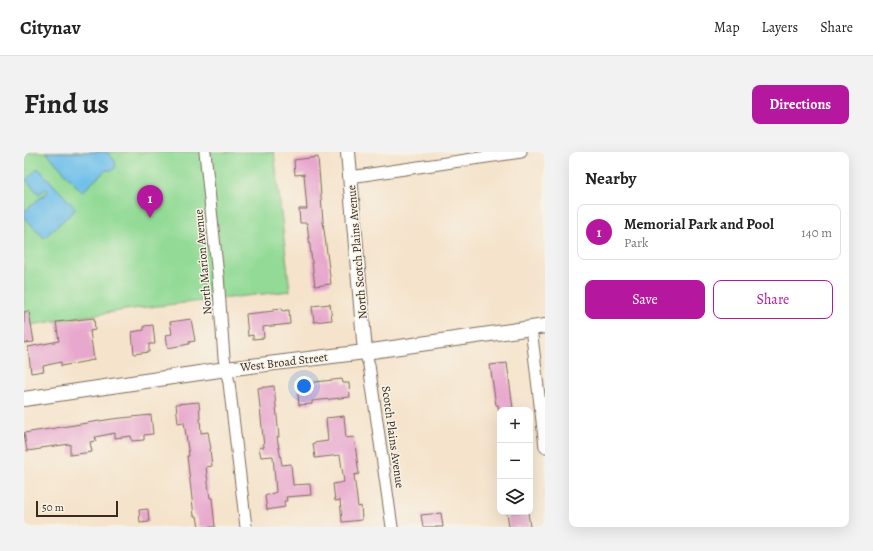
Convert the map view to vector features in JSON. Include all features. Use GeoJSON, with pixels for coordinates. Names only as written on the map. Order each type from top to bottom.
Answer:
{"type":"FeatureCollection","features":[{"type":"Feature","properties":{"kind":"street","name":"North Marion Avenue"},"geometry":{"type":"LineString","coordinates":[[205,152],[226,369],[230,390],[246,527]]}},
{"type":"Feature","properties":{"kind":"street","name":"North Scotch Plains Avenue"},"geometry":{"type":"LineString","coordinates":[[348,152],[365,352]]}},
{"type":"Feature","properties":{"kind":"street"},"geometry":{"type":"LineString","coordinates":[[350,177],[521,152]]}},
{"type":"Feature","properties":{"kind":"street","name":"West Broad Street"},"geometry":{"type":"LineString","coordinates":[[24,400],[226,369],[365,352],[538,327]]}},
{"type":"Feature","properties":{"kind":"street"},"geometry":{"type":"LineString","coordinates":[[538,327],[545,447]]}},
{"type":"Feature","properties":{"kind":"street","name":"Scotch Plains Avenue"},"geometry":{"type":"LineString","coordinates":[[365,352],[369,365],[392,527]]}},
{"type":"Feature","properties":{"kind":"green space"},"geometry":{"type":"Polygon","coordinates":[[[24,152],[274,152],[290,291],[131,309],[24,326],[24,152]]]}},
{"type":"Feature","properties":{"kind":"water"},"geometry":{"type":"Polygon","coordinates":[[[46,152],[107,152],[115,161],[116,167],[112,170],[106,170],[82,192],[46,152]]]}},
{"type":"Feature","properties":{"kind":"water"},"geometry":{"type":"Polygon","coordinates":[[[38,168],[76,209],[44,238],[24,217],[24,212],[48,191],[46,189],[39,194],[26,180],[38,168]]]}},
{"type":"Feature","properties":{"kind":"building"},"geometry":{"type":"Polygon","coordinates":[[[318,157],[323,222],[331,284],[315,286],[307,223],[300,223],[299,209],[307,209],[304,174],[295,175],[294,160],[318,157]]]}},
{"type":"Feature","properties":{"kind":"building"},"geometry":{"type":"Polygon","coordinates":[[[330,304],[332,320],[314,322],[312,306],[330,304]]]}},
{"type":"Feature","properties":{"kind":"building"},"geometry":{"type":"Polygon","coordinates":[[[282,308],[283,311],[289,310],[290,324],[263,327],[264,338],[253,339],[253,335],[248,336],[246,314],[274,311],[273,309],[282,308]]]}},
{"type":"Feature","properties":{"kind":"building"},"geometry":{"type":"Polygon","coordinates":[[[29,311],[34,342],[24,343],[24,312],[29,311]]]}},
{"type":"Feature","properties":{"kind":"building"},"geometry":{"type":"Polygon","coordinates":[[[94,318],[95,330],[90,331],[94,360],[61,366],[61,362],[43,366],[44,371],[31,373],[28,347],[59,341],[56,322],[94,318]]]}},
{"type":"Feature","properties":{"kind":"building"},"geometry":{"type":"Polygon","coordinates":[[[191,319],[195,341],[189,342],[189,344],[168,348],[166,335],[172,334],[170,322],[191,319]]]}},
{"type":"Feature","properties":{"kind":"building"},"geometry":{"type":"Polygon","coordinates":[[[153,325],[155,344],[149,344],[149,352],[134,354],[132,332],[144,330],[144,326],[153,325]]]}},
{"type":"Feature","properties":{"kind":"building"},"geometry":{"type":"Polygon","coordinates":[[[507,363],[513,407],[498,407],[498,405],[496,405],[490,365],[507,363]]]}},
{"type":"Feature","properties":{"kind":"building"},"geometry":{"type":"Polygon","coordinates":[[[342,379],[343,383],[349,383],[350,397],[312,401],[312,404],[299,405],[297,384],[342,379]]]}},
{"type":"Feature","properties":{"kind":"building"},"geometry":{"type":"Polygon","coordinates":[[[274,386],[279,437],[277,437],[282,465],[291,464],[293,485],[310,484],[311,495],[286,497],[287,501],[284,501],[285,507],[267,510],[265,496],[276,492],[273,456],[261,457],[259,448],[264,447],[258,388],[274,386]]]}},
{"type":"Feature","properties":{"kind":"building"},"geometry":{"type":"Polygon","coordinates":[[[199,402],[201,433],[208,432],[211,449],[212,466],[206,467],[210,498],[212,498],[215,527],[199,527],[197,516],[194,516],[187,456],[189,456],[184,422],[178,423],[176,404],[199,402]]]}},
{"type":"Feature","properties":{"kind":"building"},"geometry":{"type":"Polygon","coordinates":[[[151,415],[153,434],[144,435],[144,440],[132,441],[131,436],[115,438],[115,433],[95,437],[96,441],[90,442],[92,452],[70,455],[70,444],[27,451],[24,433],[112,419],[151,415]]]}},
{"type":"Feature","properties":{"kind":"building"},"geometry":{"type":"Polygon","coordinates":[[[344,416],[346,438],[354,437],[359,474],[354,475],[358,507],[361,506],[362,520],[342,522],[340,500],[335,501],[333,484],[344,482],[340,455],[315,458],[313,443],[328,441],[326,418],[344,416]]]}},
{"type":"Feature","properties":{"kind":"building"},"geometry":{"type":"Polygon","coordinates":[[[148,509],[149,522],[140,523],[139,510],[148,509]]]}},
{"type":"Feature","properties":{"kind":"building"},"geometry":{"type":"Polygon","coordinates":[[[441,513],[443,527],[423,527],[421,515],[441,513]]]}},
{"type":"Feature","properties":{"kind":"building"},"geometry":{"type":"Polygon","coordinates":[[[507,515],[528,515],[530,527],[509,527],[507,515]]]}},
{"type":"Feature","properties":{"kind":"place","name":"Memorial Park and Pool"},"geometry":{"type":"Point","coordinates":[150,218]}}]}
